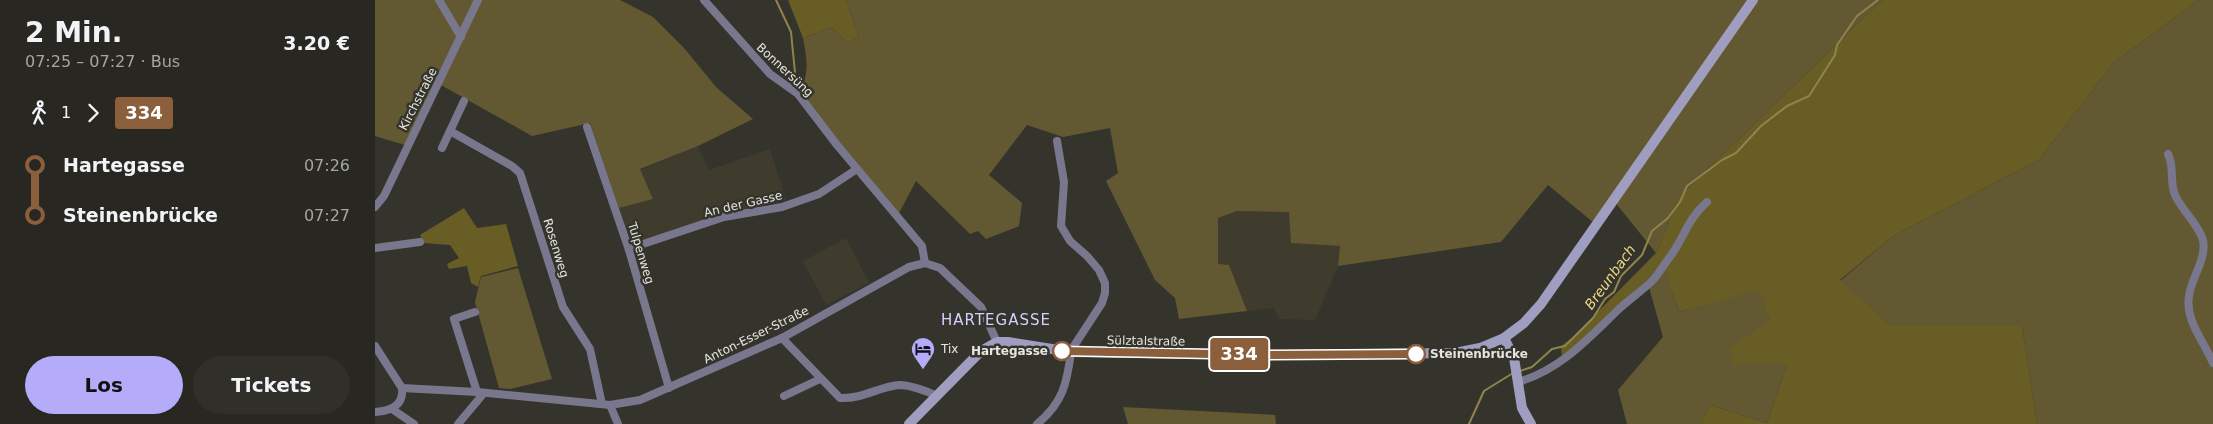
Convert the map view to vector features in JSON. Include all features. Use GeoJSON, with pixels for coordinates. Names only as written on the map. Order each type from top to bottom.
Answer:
{"type":"FeatureCollection","features":[{"type":"Feature","properties":{"kind":"main road"},"geometry":{"type":"LineString","coordinates":[[1531,424],[1522,408],[1513,358],[1504,338],[1524,323],[1541,304],[1753,0]]}},
{"type":"Feature","properties":{"kind":"main road","name":"Sülztalstraße"},"geometry":{"type":"LineString","coordinates":[[997,342],[1071,352],[1284,355],[1455,353],[1480,348],[1504,338]]}},
{"type":"Feature","properties":{"kind":"main road"},"geometry":{"type":"LineString","coordinates":[[909,424],[981,351],[997,342]]}},
{"type":"Feature","properties":{"kind":"street"},"geometry":{"type":"LineString","coordinates":[[439,0],[461,38]]}},
{"type":"Feature","properties":{"kind":"street","name":"Kirchstraße"},"geometry":{"type":"LineString","coordinates":[[375,207],[384,196],[478,0]]}},
{"type":"Feature","properties":{"kind":"street","name":"Bonnersüng"},"geometry":{"type":"LineString","coordinates":[[704,0],[770,74],[798,94],[867,182],[922,246],[925,263]]}},
{"type":"Feature","properties":{"kind":"street"},"geometry":{"type":"LineString","coordinates":[[442,148],[464,101]]}},
{"type":"Feature","properties":{"kind":"street","name":"Tulpenweg"},"geometry":{"type":"LineString","coordinates":[[587,127],[629,250],[669,388]]}},
{"type":"Feature","properties":{"kind":"street","name":"Rosenweg"},"geometry":{"type":"LineString","coordinates":[[450,131],[513,166],[520,172],[563,307],[590,349],[606,404],[618,424]]}},
{"type":"Feature","properties":{"kind":"street"},"geometry":{"type":"LineString","coordinates":[[1037,424],[1051,412],[1067,384],[1071,352],[1102,303],[1105,294],[1105,283],[1099,270],[1070,241],[1061,226],[1064,182],[1057,141]]}},
{"type":"Feature","properties":{"kind":"street"},"geometry":{"type":"LineString","coordinates":[[2168,154],[2172,161],[2171,182],[2175,195],[2203,240],[2202,258],[2189,296],[2191,321],[2206,346],[2213,363]]}},
{"type":"Feature","properties":{"kind":"street","name":"An der Gasse"},"geometry":{"type":"LineString","coordinates":[[629,250],[723,217],[791,204],[819,194],[857,169]]}},
{"type":"Feature","properties":{"kind":"street"},"geometry":{"type":"LineString","coordinates":[[1517,375],[1534,378],[1570,356],[1621,307],[1654,279],[1677,248],[1683,231],[1696,211],[1707,202]]}},
{"type":"Feature","properties":{"kind":"street"},"geometry":{"type":"LineString","coordinates":[[375,248],[420,242]]}},
{"type":"Feature","properties":{"kind":"street"},"geometry":{"type":"LineString","coordinates":[[925,263],[940,268],[981,307],[997,342]]}},
{"type":"Feature","properties":{"kind":"street","name":"Anton-Esser-Straße"},"geometry":{"type":"LineString","coordinates":[[402,388],[480,392],[606,404],[639,400],[782,338],[909,267],[925,263]]}},
{"type":"Feature","properties":{"kind":"street"},"geometry":{"type":"LineString","coordinates":[[458,424],[480,392],[454,319],[475,312]]}},
{"type":"Feature","properties":{"kind":"street"},"geometry":{"type":"LineString","coordinates":[[782,338],[840,398],[854,399],[899,385],[927,391],[937,396]]}},
{"type":"Feature","properties":{"kind":"street"},"geometry":{"type":"LineString","coordinates":[[375,346],[402,388],[403,395],[398,405],[392,409],[375,412]]}},
{"type":"Feature","properties":{"kind":"street"},"geometry":{"type":"LineString","coordinates":[[784,396],[820,379]]}},
{"type":"Feature","properties":{"kind":"street"},"geometry":{"type":"LineString","coordinates":[[392,409],[414,424]]}},
{"type":"Feature","properties":{"kind":"shaded area"},"geometry":{"type":"Polygon","coordinates":[[[375,0],[620,0],[653,17],[684,48],[716,87],[753,119],[698,146],[640,169],[653,199],[619,208],[590,123],[532,136],[441,85],[405,145],[375,136],[375,0]]]}},
{"type":"Feature","properties":{"kind":"shaded area"},"geometry":{"type":"Polygon","coordinates":[[[788,0],[846,0],[859,37],[848,43],[832,27],[803,38],[788,0]]]}},
{"type":"Feature","properties":{"kind":"shaded area"},"geometry":{"type":"Polygon","coordinates":[[[846,0],[1747,0],[1594,223],[1548,185],[1501,242],[1338,266],[1340,246],[1291,243],[1289,212],[1237,211],[1218,218],[1218,264],[1229,265],[1247,311],[1179,319],[1175,298],[1155,280],[1106,181],[1118,173],[1110,128],[1063,137],[1027,125],[989,175],[1022,203],[1019,226],[986,239],[978,231],[970,234],[916,181],[898,215],[798,94],[802,87],[807,67],[803,38],[832,27],[848,43],[859,37],[846,0]]]}},
{"type":"Feature","properties":{"kind":"shaded area"},"geometry":{"type":"Polygon","coordinates":[[[1757,0],[1882,0],[1679,197],[1656,253],[1614,201],[1757,0]]]}},
{"type":"Feature","properties":{"kind":"shaded area"},"geometry":{"type":"Polygon","coordinates":[[[1882,0],[2199,0],[2114,62],[2039,160],[1893,236],[1840,280],[1891,326],[2022,326],[2037,424],[1701,424],[1710,405],[1767,423],[1787,364],[1734,364],[1730,348],[1769,320],[1759,290],[1679,312],[1662,263],[1647,280],[1573,351],[1562,357],[1561,346],[1573,337],[1656,253],[1679,197],[1882,0]]]}},
{"type":"Feature","properties":{"kind":"shaded area"},"geometry":{"type":"Polygon","coordinates":[[[2199,0],[2213,0],[2213,424],[2037,424],[2022,326],[1891,326],[1840,281],[1893,236],[2039,160],[2114,62],[2199,0]]]}},
{"type":"Feature","properties":{"kind":"shaded area"},"geometry":{"type":"Polygon","coordinates":[[[698,146],[709,170],[770,149],[786,200],[630,243],[619,208],[653,199],[640,170],[698,146]]]}},
{"type":"Feature","properties":{"kind":"shaded area"},"geometry":{"type":"Polygon","coordinates":[[[464,208],[477,228],[506,224],[518,266],[481,276],[478,287],[471,283],[467,266],[449,269],[447,264],[459,258],[450,245],[424,243],[420,235],[464,208]]]}},
{"type":"Feature","properties":{"kind":"shaded area"},"geometry":{"type":"Polygon","coordinates":[[[1237,211],[1289,212],[1292,243],[1340,246],[1338,266],[1315,320],[1279,319],[1274,308],[1247,311],[1229,265],[1218,265],[1218,218],[1237,211]]]}},
{"type":"Feature","properties":{"kind":"shaded area"},"geometry":{"type":"Polygon","coordinates":[[[846,238],[869,283],[826,305],[803,261],[846,238]]]}},
{"type":"Feature","properties":{"kind":"shaded area"},"geometry":{"type":"Polygon","coordinates":[[[1662,262],[1679,312],[1759,289],[1769,320],[1734,364],[1787,364],[1767,423],[1710,405],[1701,424],[1627,424],[1618,390],[1663,337],[1647,280],[1662,262]]]}},
{"type":"Feature","properties":{"kind":"shaded area"},"geometry":{"type":"Polygon","coordinates":[[[518,268],[552,379],[510,389],[499,388],[475,302],[481,277],[518,268]]]}},
{"type":"Feature","properties":{"kind":"shaded area"},"geometry":{"type":"Polygon","coordinates":[[[1123,407],[1275,415],[1276,424],[1128,424],[1123,407]]]}},
{"type":"Feature","properties":{"kind":"waterway"},"geometry":{"type":"LineString","coordinates":[[776,0],[791,32],[795,73]]}},
{"type":"Feature","properties":{"kind":"waterway","name":"Breunbach"},"geometry":{"type":"LineString","coordinates":[[1520,371],[1532,367],[1552,349],[1565,346],[1593,318],[1605,299],[1614,292],[1621,276],[1642,255],[1652,231],[1668,218],[1680,202],[1687,186],[1722,160],[1736,153],[1761,126],[1787,106],[1809,96],[1835,55],[1837,45],[1857,16],[1878,0]]}},
{"type":"Feature","properties":{"kind":"waterway","name":"Breunbach"},"geometry":{"type":"LineString","coordinates":[[1469,424],[1484,391],[1513,373]]}},
{"type":"Feature","properties":{"kind":"bus line","name":"334"},"geometry":{"type":"LineString","coordinates":[[1062,351],[1262,355],[1416,354]]}},
{"type":"Feature","properties":{"kind":"place","name":"Hartegasse"},"geometry":{"type":"Point","coordinates":[1062,351]}},
{"type":"Feature","properties":{"kind":"place","name":"Steinenbrücke"},"geometry":{"type":"Point","coordinates":[1416,354]}},
{"type":"Feature","properties":{"kind":"place","name":"Tix"},"geometry":{"type":"Point","coordinates":[923,370]}},
{"type":"Feature","properties":{"kind":"district","name":"HARTEGASSE"},"geometry":{"type":"Point","coordinates":[996,320]}}]}
